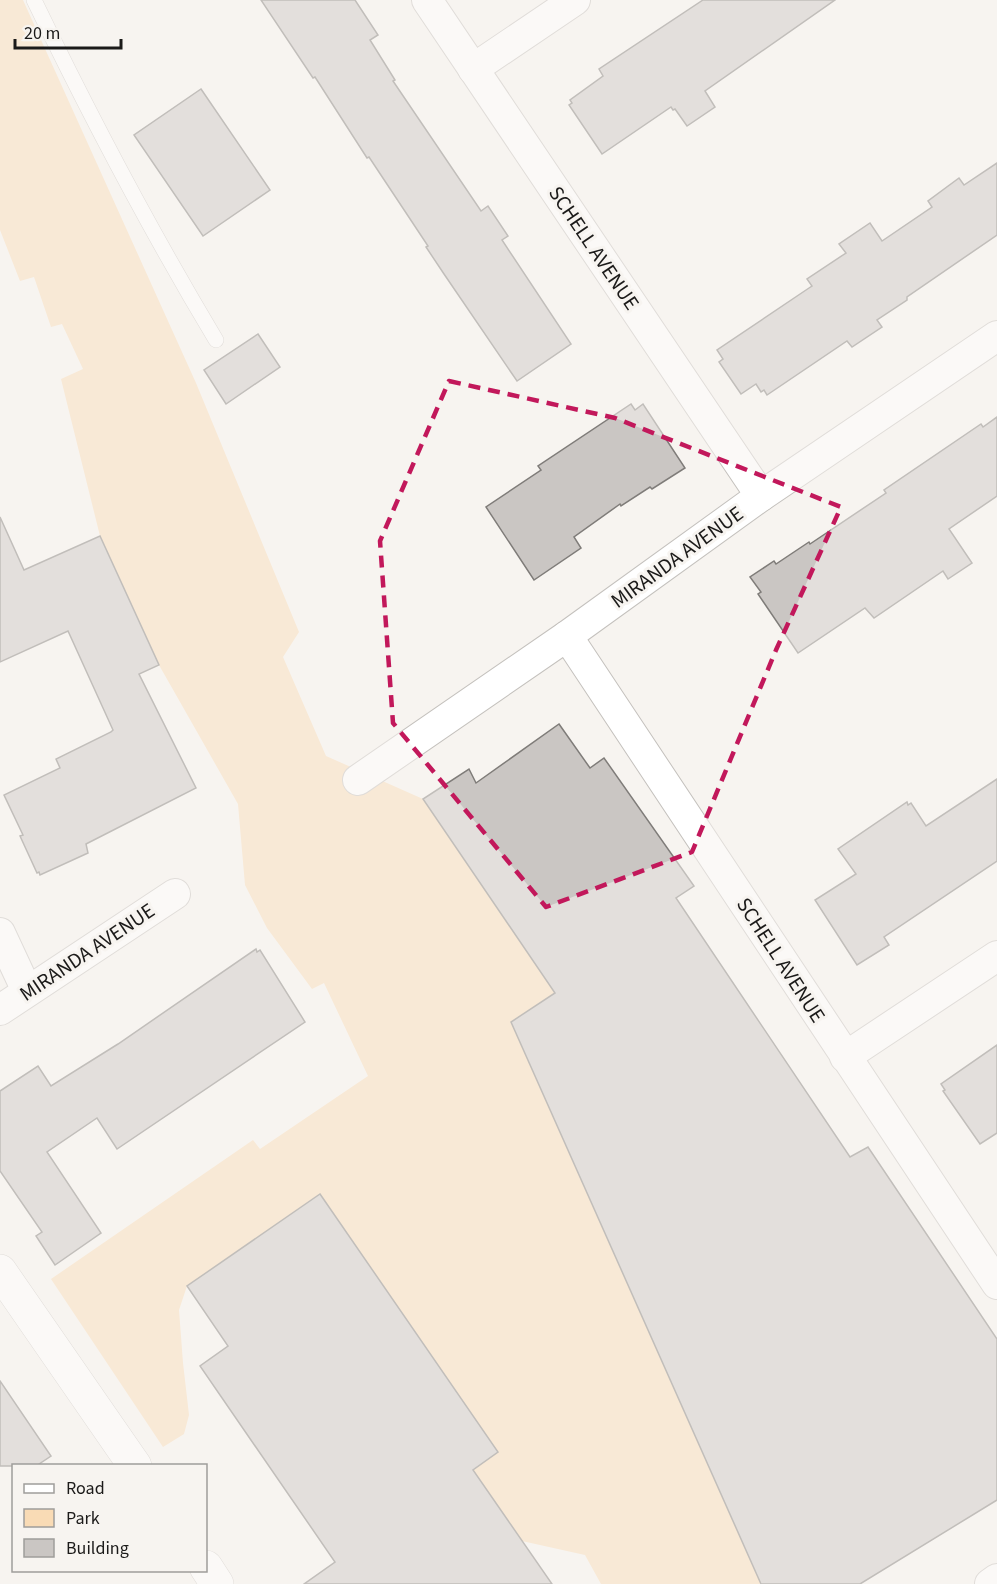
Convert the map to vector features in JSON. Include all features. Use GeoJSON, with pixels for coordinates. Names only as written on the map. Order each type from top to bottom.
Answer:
{"type":"FeatureCollection","features":[{"type":"Feature","properties":{"kind":"street","name":"SCHELL AVENUE"},"geometry":{"type":"LineString","coordinates":[[427,0],[761,496]]}},
{"type":"Feature","properties":{"kind":"street"},"geometry":{"type":"LineString","coordinates":[[473,69],[575,0]]}},
{"type":"Feature","properties":{"kind":"street","name":"MIRANDA AVENUE"},"geometry":{"type":"LineString","coordinates":[[358,780],[567,636],[761,496],[997,336]]}},
{"type":"Feature","properties":{"kind":"street","name":"SCHELL AVENUE"},"geometry":{"type":"LineString","coordinates":[[567,636],[997,1284]]}},
{"type":"Feature","properties":{"kind":"street","name":"MIRANDA AVENUE"},"geometry":{"type":"LineString","coordinates":[[0,1010],[175,894]]}},
{"type":"Feature","properties":{"kind":"street"},"geometry":{"type":"LineString","coordinates":[[0,933],[27,991]]}},
{"type":"Feature","properties":{"kind":"street"},"geometry":{"type":"LineString","coordinates":[[845,1057],[997,956]]}},
{"type":"Feature","properties":{"kind":"street"},"geometry":{"type":"LineString","coordinates":[[0,1271],[134,1464]]}},
{"type":"Feature","properties":{"kind":"street"},"geometry":{"type":"LineString","coordinates":[[207,1569],[217,1584]]}},
{"type":"Feature","properties":{"kind":"street"},"geometry":{"type":"LineString","coordinates":[[990,1584],[997,1579]]}},
{"type":"Feature","properties":{"kind":"lane"},"geometry":{"type":"LineString","coordinates":[[34,0],[89,114],[169,261],[216,340]]}},
{"type":"Feature","properties":{"kind":"highlighted area"},"geometry":{"type":"Polygon","coordinates":[[[449,381],[615,418],[841,507],[776,650],[692,852],[546,907],[393,723],[380,541],[449,381]]]}},
{"type":"Feature","properties":{"kind":"green space"},"geometry":{"type":"Polygon","coordinates":[[[0,0],[23,0],[196,383],[299,632],[283,657],[326,756],[423,799],[555,993],[511,1022],[761,1584],[601,1584],[585,1555],[522,1541],[473,1470],[498,1452],[320,1194],[187,1286],[179,1310],[189,1415],[184,1434],[163,1447],[51,1279],[253,1140],[260,1149],[368,1076],[324,983],[312,989],[267,928],[245,885],[238,804],[159,665],[100,536],[61,379],[83,369],[62,324],[51,327],[34,277],[20,281],[0,230],[0,0]]]}},
{"type":"Feature","properties":{"kind":"building"},"geometry":{"type":"Polygon","coordinates":[[[261,0],[355,0],[378,35],[370,40],[395,80],[393,81],[481,211],[488,206],[508,236],[502,240],[571,344],[517,381],[426,247],[428,246],[369,157],[367,158],[315,77],[313,78],[261,0]]]}},
{"type":"Feature","properties":{"kind":"building"},"geometry":{"type":"Polygon","coordinates":[[[703,0],[835,0],[705,91],[715,107],[687,126],[671,107],[602,154],[569,105],[572,103],[570,100],[603,76],[599,69],[703,0]]]}},
{"type":"Feature","properties":{"kind":"building"},"geometry":{"type":"Polygon","coordinates":[[[201,89],[270,190],[203,236],[134,135],[201,89]]]}},
{"type":"Feature","properties":{"kind":"building"},"geometry":{"type":"Polygon","coordinates":[[[997,163],[997,235],[877,320],[882,327],[852,347],[847,341],[767,395],[764,390],[761,392],[756,384],[741,394],[719,362],[723,359],[717,350],[812,286],[807,279],[846,253],[839,244],[870,223],[882,241],[932,207],[928,201],[959,178],[964,185],[997,163]]]}},
{"type":"Feature","properties":{"kind":"building"},"geometry":{"type":"Polygon","coordinates":[[[258,334],[280,367],[226,404],[204,370],[258,334]]]}},
{"type":"Feature","properties":{"kind":"building"},"geometry":{"type":"Polygon","coordinates":[[[631,404],[635,410],[643,404],[685,468],[652,489],[650,487],[621,506],[620,504],[574,537],[581,548],[534,580],[486,507],[541,470],[538,466],[631,404]]]}},
{"type":"Feature","properties":{"kind":"building"},"geometry":{"type":"Polygon","coordinates":[[[997,417],[997,496],[949,529],[972,563],[948,579],[943,571],[874,618],[865,608],[798,653],[758,594],[761,592],[750,577],[774,561],[776,564],[809,542],[810,544],[886,493],[884,490],[981,424],[983,427],[997,417]]]}},
{"type":"Feature","properties":{"kind":"building"},"geometry":{"type":"Polygon","coordinates":[[[0,517],[24,570],[100,536],[159,665],[139,674],[196,788],[86,844],[88,853],[40,875],[20,836],[23,835],[4,795],[60,768],[56,759],[113,730],[68,631],[0,662],[0,517]]]}},
{"type":"Feature","properties":{"kind":"building"},"geometry":{"type":"Polygon","coordinates":[[[559,724],[590,768],[604,758],[694,886],[676,898],[850,1157],[868,1147],[997,1339],[997,1500],[860,1584],[761,1584],[511,1022],[555,993],[423,799],[469,769],[476,783],[559,724]]]}},
{"type":"Feature","properties":{"kind":"building"},"geometry":{"type":"Polygon","coordinates":[[[997,779],[997,861],[884,937],[889,945],[857,965],[815,900],[856,874],[838,849],[907,802],[908,805],[911,803],[926,826],[997,779]]]}},
{"type":"Feature","properties":{"kind":"building"},"geometry":{"type":"Polygon","coordinates":[[[256,949],[257,952],[260,950],[305,1022],[117,1149],[97,1118],[47,1152],[101,1233],[55,1265],[36,1236],[42,1232],[0,1171],[0,1091],[38,1066],[51,1086],[118,1044],[256,949]]]}},
{"type":"Feature","properties":{"kind":"building"},"geometry":{"type":"Polygon","coordinates":[[[997,1045],[997,1133],[980,1144],[943,1091],[945,1090],[941,1084],[997,1045]]]}},
{"type":"Feature","properties":{"kind":"building"},"geometry":{"type":"Polygon","coordinates":[[[320,1194],[498,1452],[473,1470],[552,1584],[304,1584],[335,1562],[200,1366],[228,1346],[187,1286],[320,1194]]]}},
{"type":"Feature","properties":{"kind":"building"},"geometry":{"type":"Polygon","coordinates":[[[0,1381],[51,1456],[39,1464],[0,1466],[0,1381]]]}}]}
